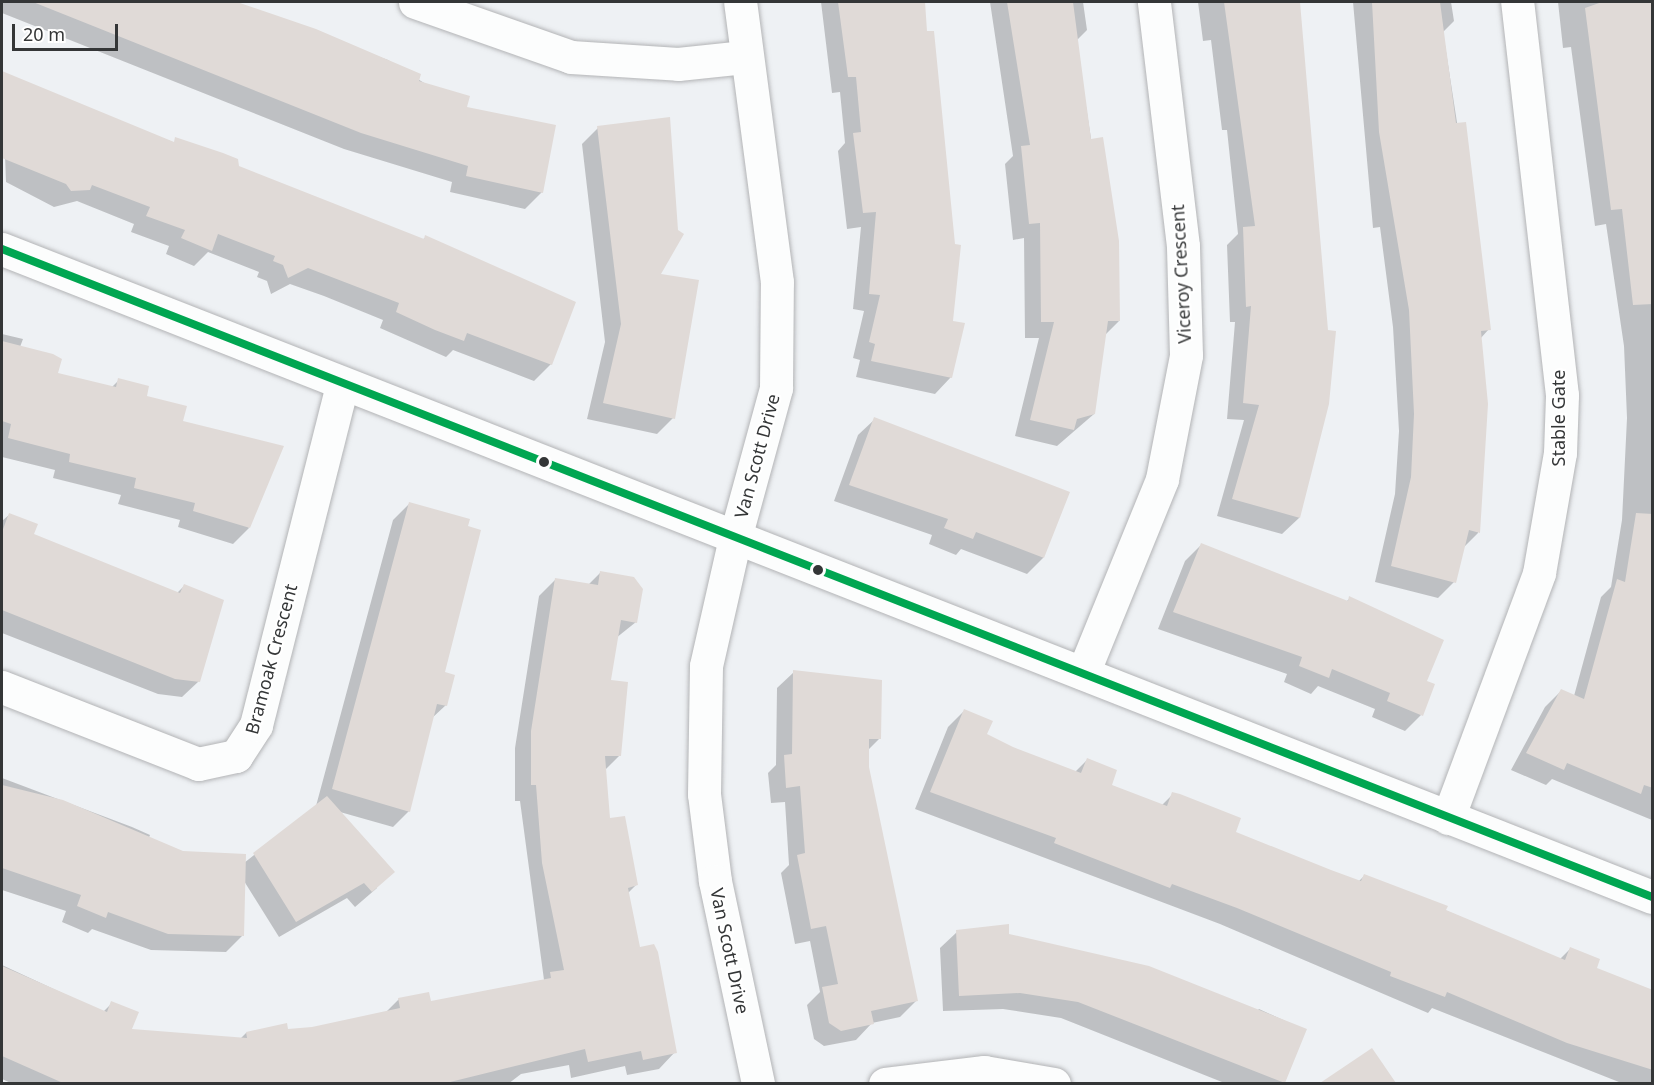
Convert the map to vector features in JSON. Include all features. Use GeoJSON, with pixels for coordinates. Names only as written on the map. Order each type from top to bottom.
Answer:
{"type":"FeatureCollection","features":[{"type":"Feature","properties":{"kind":"street"},"geometry":{"type":"LineString","coordinates":[[415,2],[571,57],[678,64],[745,57]]}},
{"type":"Feature","properties":{"kind":"street","name":"Van Scott Drive"},"geometry":{"type":"LineString","coordinates":[[740,2],[745,57],[777,282],[776,388],[735,538],[706,666],[704,794],[715,881],[758,1083]]}},
{"type":"Feature","properties":{"kind":"street","name":"Viceroy Crescent"},"geometry":{"type":"LineString","coordinates":[[1083,673],[1161,479],[1186,356],[1184,246],[1154,2]]}},
{"type":"Feature","properties":{"kind":"street","name":"Stable Gate"},"geometry":{"type":"LineString","coordinates":[[1448,818],[1539,573],[1560,453],[1562,395],[1517,2]]}},
{"type":"Feature","properties":{"kind":"street"},"geometry":{"type":"LineString","coordinates":[[2,249],[342,385],[1653,897]]}},
{"type":"Feature","properties":{"kind":"street","name":"Bramoak Crescent"},"geometry":{"type":"LineString","coordinates":[[2,687],[198,764],[236,756],[255,725],[342,385]]}},
{"type":"Feature","properties":{"kind":"street"},"geometry":{"type":"LineString","coordinates":[[885,1083],[984,1072],[1054,1083]]}},
{"type":"Feature","properties":{"kind":"building"},"geometry":{"type":"Polygon","coordinates":[[[33,2],[237,2],[316,29],[421,74],[419,81],[470,96],[467,107],[556,125],[543,193],[466,176],[468,166],[361,133],[33,2]]]}},
{"type":"Feature","properties":{"kind":"building"},"geometry":{"type":"Polygon","coordinates":[[[838,2],[925,2],[927,31],[934,31],[955,244],[961,245],[953,321],[965,323],[952,378],[871,361],[875,344],[869,342],[880,295],[869,294],[876,212],[863,213],[853,133],[861,132],[856,77],[848,77],[838,2]]]}},
{"type":"Feature","properties":{"kind":"building"},"geometry":{"type":"Polygon","coordinates":[[[1007,2],[1073,2],[1091,139],[1103,137],[1119,241],[1120,321],[1108,321],[1095,414],[1077,419],[1074,430],[1030,420],[1054,322],[1041,322],[1040,223],[1029,224],[1021,146],[1030,145],[1007,2]]]}},
{"type":"Feature","properties":{"kind":"building"},"geometry":{"type":"Polygon","coordinates":[[[1224,2],[1300,2],[1328,330],[1336,331],[1329,404],[1300,518],[1232,499],[1259,405],[1243,403],[1251,306],[1246,307],[1243,227],[1255,226],[1224,2]]]}},
{"type":"Feature","properties":{"kind":"building"},"geometry":{"type":"Polygon","coordinates":[[[1372,2],[1440,2],[1456,123],[1466,122],[1491,330],[1481,331],[1488,404],[1480,533],[1469,530],[1456,583],[1391,566],[1411,477],[1414,414],[1409,310],[1379,132],[1372,2]]]}},
{"type":"Feature","properties":{"kind":"building"},"geometry":{"type":"Polygon","coordinates":[[[1602,2],[1653,2],[1653,304],[1633,305],[1622,209],[1611,210],[1585,8],[1602,2]]]}},
{"type":"Feature","properties":{"kind":"building"},"geometry":{"type":"Polygon","coordinates":[[[2,71],[174,142],[175,137],[238,159],[239,166],[424,239],[425,235],[576,302],[552,365],[467,333],[464,341],[435,330],[396,312],[399,303],[308,268],[288,278],[283,265],[273,261],[275,256],[218,234],[212,251],[181,238],[185,230],[146,216],[150,207],[92,185],[90,190],[71,191],[66,184],[2,158],[2,71]]]}},
{"type":"Feature","properties":{"kind":"building"},"geometry":{"type":"Polygon","coordinates":[[[670,117],[678,230],[684,234],[661,274],[699,280],[675,419],[603,403],[621,324],[597,126],[670,117]]]}},
{"type":"Feature","properties":{"kind":"building"},"geometry":{"type":"Polygon","coordinates":[[[2,341],[53,354],[62,359],[58,373],[116,387],[118,378],[149,386],[147,396],[187,406],[183,421],[284,446],[250,528],[193,511],[195,503],[134,488],[136,478],[69,462],[70,454],[8,438],[11,424],[2,421],[2,341]]]}},
{"type":"Feature","properties":{"kind":"building"},"geometry":{"type":"Polygon","coordinates":[[[874,417],[1070,492],[1044,558],[976,532],[973,539],[944,528],[948,519],[849,485],[874,417]]]}},
{"type":"Feature","properties":{"kind":"building"},"geometry":{"type":"Polygon","coordinates":[[[409,502],[470,519],[468,526],[481,530],[445,672],[455,675],[447,706],[437,704],[410,812],[332,789],[409,502]]]}},
{"type":"Feature","properties":{"kind":"building"},"geometry":{"type":"Polygon","coordinates":[[[9,513],[38,524],[34,534],[180,593],[184,584],[224,600],[200,682],[175,679],[2,610],[2,532],[9,513]]]}},
{"type":"Feature","properties":{"kind":"building"},"geometry":{"type":"Polygon","coordinates":[[[1636,513],[1653,514],[1653,788],[1644,785],[1641,794],[1567,763],[1564,770],[1526,753],[1561,689],[1584,699],[1617,579],[1625,582],[1636,513]]]}},
{"type":"Feature","properties":{"kind":"building"},"geometry":{"type":"Polygon","coordinates":[[[1201,543],[1348,601],[1349,596],[1444,640],[1427,681],[1435,684],[1423,716],[1387,701],[1390,693],[1332,669],[1329,678],[1299,666],[1302,657],[1173,612],[1201,543]]]}},
{"type":"Feature","properties":{"kind":"building"},"geometry":{"type":"Polygon","coordinates":[[[600,571],[634,577],[643,589],[637,623],[621,620],[611,680],[628,682],[621,756],[605,756],[610,818],[625,816],[638,885],[628,888],[640,947],[654,944],[658,952],[677,1053],[643,1060],[641,1051],[588,1062],[585,1049],[446,1083],[63,1083],[2,1056],[2,966],[107,1012],[111,1001],[139,1012],[132,1029],[247,1038],[246,1032],[287,1023],[288,1029],[312,1027],[400,1008],[398,998],[429,992],[431,1001],[551,978],[550,972],[564,970],[542,863],[536,785],[531,785],[531,731],[555,578],[598,585],[600,571]]]}},
{"type":"Feature","properties":{"kind":"building"},"geometry":{"type":"Polygon","coordinates":[[[793,670],[882,680],[881,739],[869,739],[869,767],[918,1001],[871,1011],[874,1024],[841,1031],[829,1023],[822,987],[838,984],[826,926],[811,929],[797,855],[805,853],[800,786],[786,788],[784,755],[792,754],[793,670]]]}},
{"type":"Feature","properties":{"kind":"building"},"geometry":{"type":"Polygon","coordinates":[[[964,709],[993,721],[987,734],[1013,747],[1081,773],[1087,758],[1117,770],[1112,785],[1167,806],[1172,792],[1180,794],[1241,818],[1236,832],[1331,870],[1361,881],[1364,874],[1448,906],[1446,910],[1565,960],[1570,947],[1600,959],[1597,968],[1653,990],[1653,1070],[1567,1043],[1447,992],[1445,997],[1390,976],[1391,972],[1237,908],[1172,884],[1170,888],[1054,843],[1056,838],[930,792],[964,709]]]}},
{"type":"Feature","properties":{"kind":"building"},"geometry":{"type":"Polygon","coordinates":[[[2,785],[63,800],[183,851],[246,854],[244,936],[168,934],[108,912],[106,918],[77,906],[81,895],[2,868],[2,785]]]}},
{"type":"Feature","properties":{"kind":"building"},"geometry":{"type":"Polygon","coordinates":[[[327,796],[395,872],[372,892],[364,883],[296,922],[253,853],[327,796]]]}},
{"type":"Feature","properties":{"kind":"building"},"geometry":{"type":"Polygon","coordinates":[[[1009,924],[1009,934],[1149,966],[1307,1029],[1285,1083],[1078,1002],[1020,993],[959,996],[956,930],[1009,924]]]}},
{"type":"Feature","properties":{"kind":"building"},"geometry":{"type":"Polygon","coordinates":[[[1372,1048],[1396,1083],[1320,1083],[1372,1048]]]}},
{"type":"Feature","properties":{"kind":"transit line"},"geometry":{"type":"LineString","coordinates":[[2,249],[1652,897]]}}]}
